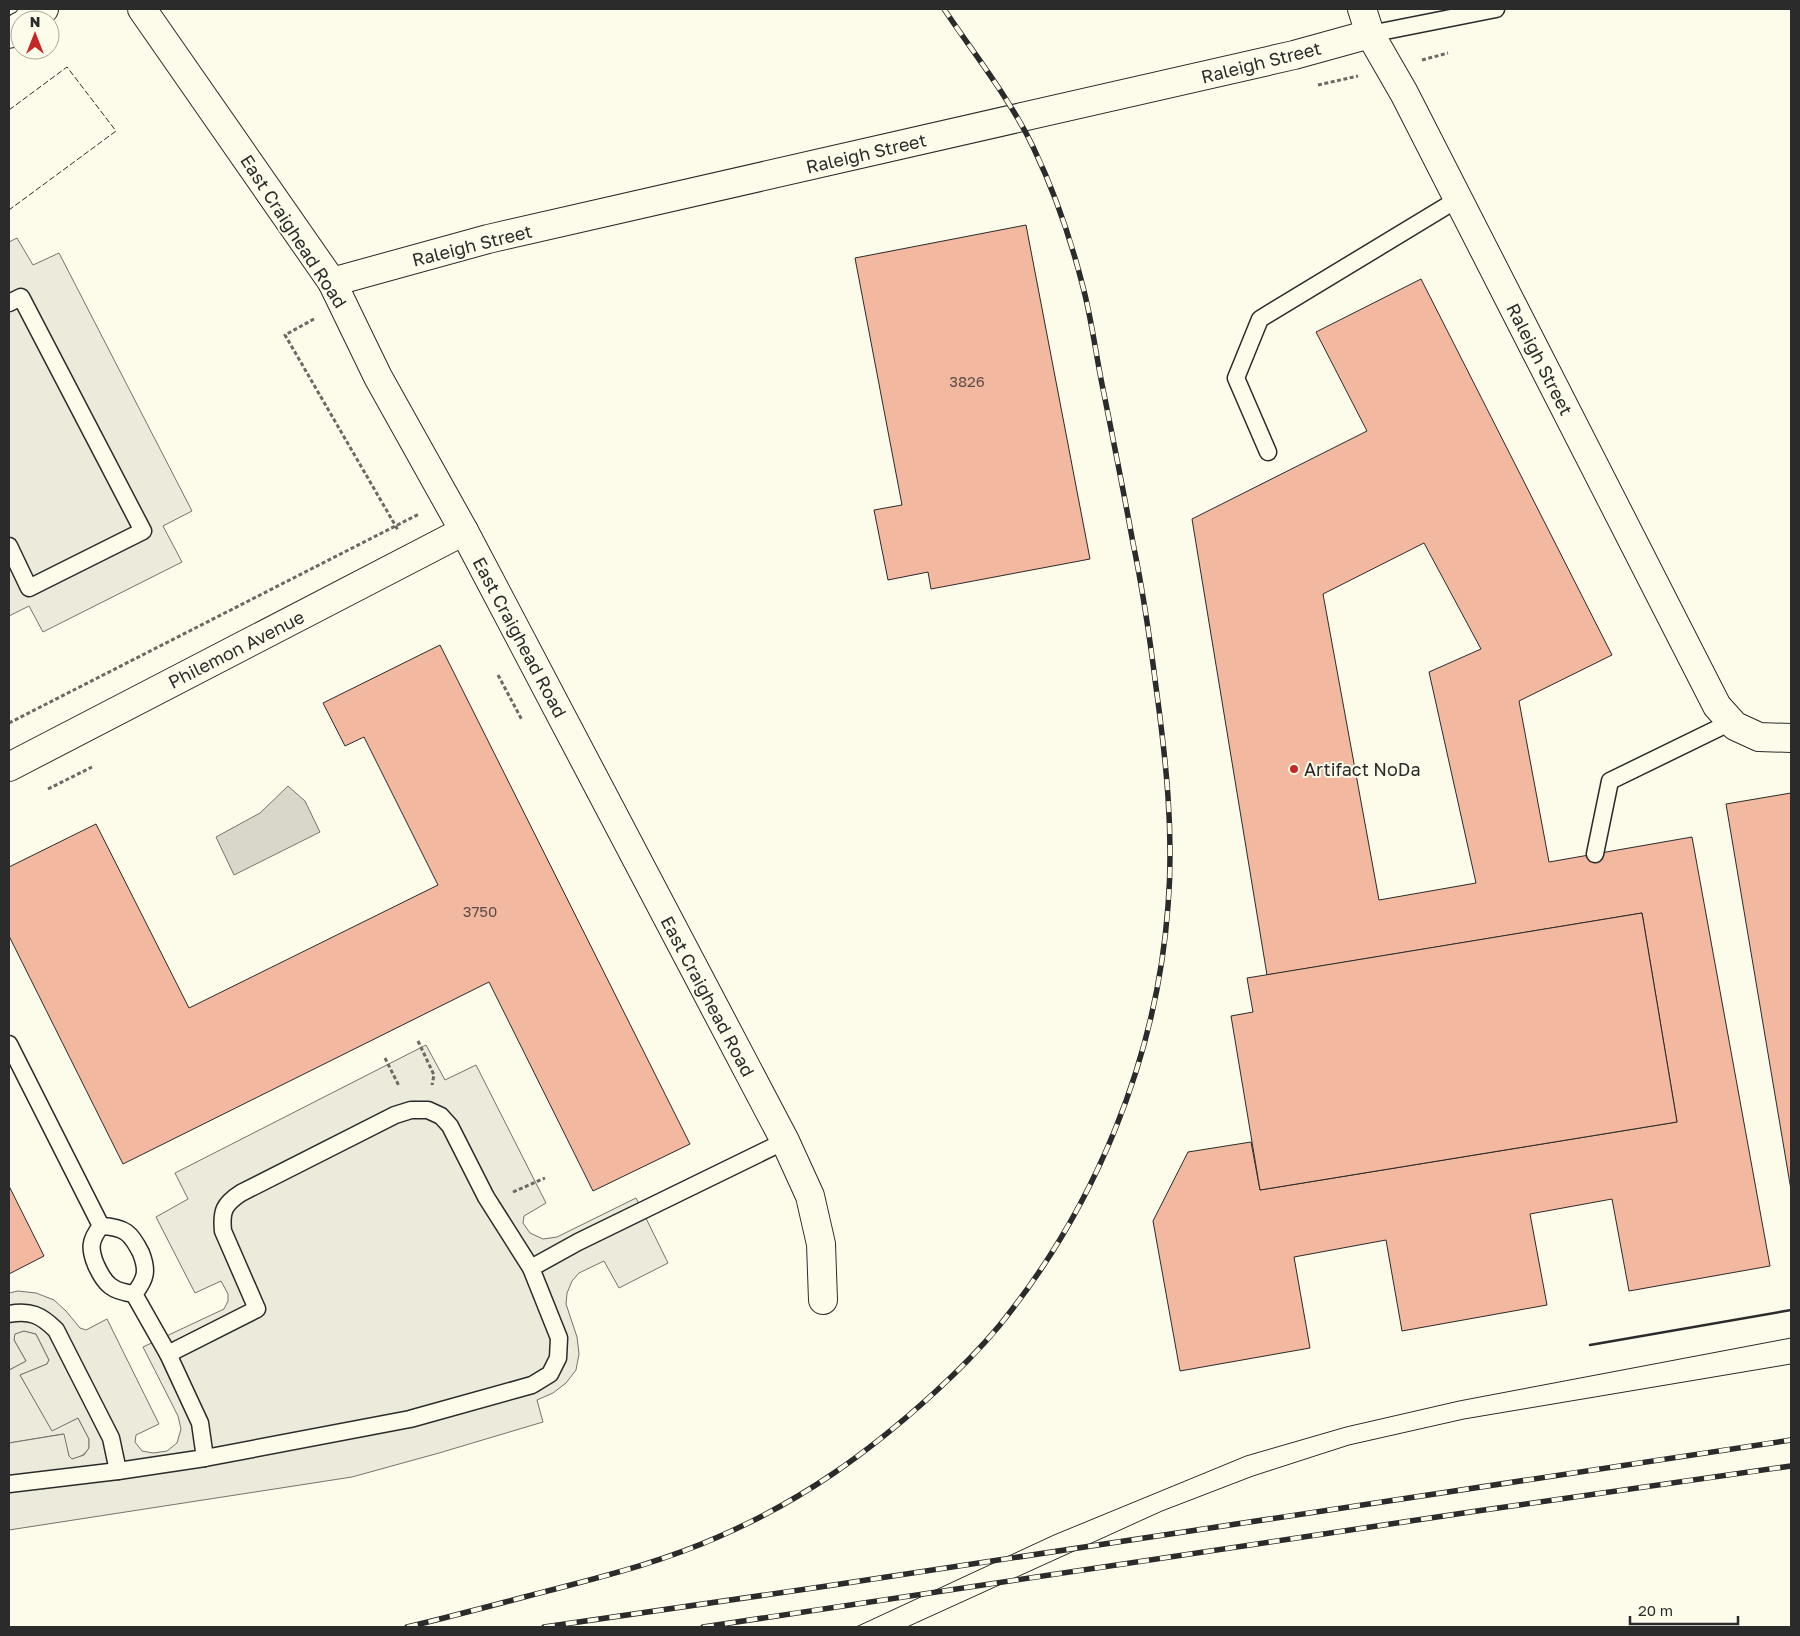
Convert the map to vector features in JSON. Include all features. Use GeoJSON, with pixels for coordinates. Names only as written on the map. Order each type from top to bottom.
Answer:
{"type":"FeatureCollection","features":[{"type":"Feature","properties":{"kind":"street","name":"East Craighead Road"},"geometry":{"type":"LineString","coordinates":[[142,9],[332,282],[378,377],[464,531],[784,1141],[810,1196],[821,1244],[823,1300]]}},
{"type":"Feature","properties":{"kind":"street","name":"Raleigh Street"},"geometry":{"type":"LineString","coordinates":[[332,282],[488,240],[1284,57],[1366,21],[1717,706],[1735,726],[1759,737],[1791,738]]}},
{"type":"Feature","properties":{"kind":"street","name":"Philemon Avenue"},"geometry":{"type":"LineString","coordinates":[[9,767],[464,531]]}},
{"type":"Feature","properties":{"kind":"lane"},"geometry":{"type":"LineString","coordinates":[[1366,21],[1496,9]]}},
{"type":"Feature","properties":{"kind":"lane"},"geometry":{"type":"LineString","coordinates":[[1268,452],[1236,378],[1260,319],[1458,199]]}},
{"type":"Feature","properties":{"kind":"lane"},"geometry":{"type":"LineString","coordinates":[[9,303],[21,297],[142,531],[29,588],[9,546]]}},
{"type":"Feature","properties":{"kind":"lane"},"geometry":{"type":"LineString","coordinates":[[1595,854],[1610,781],[1731,722]]}},
{"type":"Feature","properties":{"kind":"lane"},"geometry":{"type":"LineString","coordinates":[[9,1044],[101,1226]]}},
{"type":"Feature","properties":{"kind":"lane"},"geometry":{"type":"LineString","coordinates":[[9,1484],[205,1458],[410,1419],[532,1385],[550,1374],[558,1358],[559,1338],[531,1268],[489,1202],[450,1126],[441,1116],[428,1110],[411,1110],[395,1115],[249,1189],[231,1200],[224,1207],[223,1231],[257,1309],[168,1354]]}},
{"type":"Feature","properties":{"kind":"lane"},"geometry":{"type":"LineString","coordinates":[[531,1268],[578,1242],[784,1141]]}},
{"type":"Feature","properties":{"kind":"lane"},"geometry":{"type":"LineString","coordinates":[[101,1226],[95,1234],[91,1245],[92,1255],[103,1281],[112,1288],[134,1294]]}},
{"type":"Feature","properties":{"kind":"lane"},"geometry":{"type":"LineString","coordinates":[[101,1226],[113,1226],[133,1237],[145,1263],[146,1273],[142,1284],[134,1294]]}},
{"type":"Feature","properties":{"kind":"lane"},"geometry":{"type":"LineString","coordinates":[[134,1294],[168,1354],[200,1423],[205,1458]]}},
{"type":"Feature","properties":{"kind":"lane"},"geometry":{"type":"LineString","coordinates":[[9,1314],[19,1312],[33,1314],[44,1319],[56,1330],[111,1438],[118,1471]]}},
{"type":"Feature","properties":{"kind":"path"},"geometry":{"type":"LineString","coordinates":[[319,315],[285,335],[390,516]]}},
{"type":"Feature","properties":{"kind":"path"},"geometry":{"type":"LineString","coordinates":[[9,723],[446,500]]}},
{"type":"Feature","properties":{"kind":"path"},"geometry":{"type":"LineString","coordinates":[[498,675],[522,720]]}},
{"type":"Feature","properties":{"kind":"path"},"geometry":{"type":"LineString","coordinates":[[48,789],[92,767]]}},
{"type":"Feature","properties":{"kind":"path"},"geometry":{"type":"LineString","coordinates":[[418,1041],[434,1075],[428,1110]]}},
{"type":"Feature","properties":{"kind":"path"},"geometry":{"type":"LineString","coordinates":[[489,1202],[544,1178]]}},
{"type":"Feature","properties":{"kind":"shaded area"},"geometry":{"type":"Polygon","coordinates":[[[17,238],[33,265],[59,253],[192,511],[163,526],[182,562],[43,632],[29,606],[9,616],[9,242],[17,238]]]}},
{"type":"Feature","properties":{"kind":"shaded area"},"geometry":{"type":"Polygon","coordinates":[[[288,786],[305,801],[320,832],[234,875],[216,837],[260,813],[288,786]]]}},
{"type":"Feature","properties":{"kind":"shaded area"},"geometry":{"type":"Polygon","coordinates":[[[426,1045],[445,1080],[476,1065],[546,1203],[524,1216],[523,1223],[530,1233],[543,1239],[557,1237],[636,1198],[668,1263],[619,1288],[604,1261],[579,1273],[572,1281],[567,1293],[566,1304],[577,1337],[579,1354],[576,1370],[566,1383],[553,1393],[537,1400],[543,1422],[352,1477],[9,1530],[9,1443],[64,1434],[69,1456],[72,1459],[84,1455],[89,1448],[89,1439],[78,1418],[52,1431],[20,1375],[47,1364],[49,1360],[36,1334],[24,1331],[15,1334],[14,1340],[26,1361],[9,1370],[9,1293],[18,1291],[36,1293],[54,1300],[80,1328],[86,1330],[107,1319],[159,1424],[136,1435],[135,1442],[142,1451],[153,1453],[167,1451],[177,1443],[181,1429],[178,1416],[143,1347],[224,1309],[228,1301],[228,1294],[221,1281],[195,1293],[156,1217],[188,1199],[175,1173],[426,1045]]]}},
{"type":"Feature","properties":{"kind":"shaded area"},"geometry":{"type":"Polygon","coordinates":[[[24,1331],[36,1334],[49,1360],[47,1364],[20,1375],[52,1430],[78,1418],[89,1439],[89,1448],[79,1457],[71,1459],[63,1434],[9,1443],[9,1370],[26,1361],[14,1340],[14,1334],[24,1331]]]}},
{"type":"Feature","properties":{"kind":"building"},"geometry":{"type":"Polygon","coordinates":[[[1026,225],[1090,559],[931,589],[928,572],[888,580],[874,510],[902,505],[855,258],[1026,225]]]}},
{"type":"Feature","properties":{"kind":"building","name":"Artifact NoDa"},"geometry":{"type":"Polygon","coordinates":[[[1421,279],[1612,655],[1519,701],[1549,862],[1692,837],[1770,1266],[1629,1291],[1612,1199],[1530,1214],[1547,1305],[1402,1331],[1386,1240],[1294,1257],[1310,1348],[1180,1371],[1153,1221],[1188,1152],[1251,1142],[1260,1190],[1677,1122],[1642,913],[1267,975],[1192,519],[1367,431],[1316,332],[1421,279]],[[1424,543],[1323,594],[1379,900],[1476,883],[1429,672],[1481,649],[1424,543]]]}},
{"type":"Feature","properties":{"kind":"building"},"geometry":{"type":"Polygon","coordinates":[[[440,645],[690,1144],[593,1191],[489,982],[123,1164],[9,936],[9,867],[96,824],[189,1008],[438,885],[364,737],[345,746],[323,703],[440,645]]]}},
{"type":"Feature","properties":{"kind":"building"},"geometry":{"type":"Polygon","coordinates":[[[1791,793],[1791,1190],[1726,804],[1791,793]]]}},
{"type":"Feature","properties":{"kind":"building"},"geometry":{"type":"Polygon","coordinates":[[[1642,913],[1677,1122],[1260,1190],[1231,1016],[1253,1012],[1247,978],[1642,913]]]}},
{"type":"Feature","properties":{"kind":"building"},"geometry":{"type":"Polygon","coordinates":[[[9,1186],[44,1256],[9,1274],[9,1186]]]}},
{"type":"Feature","properties":{"kind":"tram line"},"geometry":{"type":"LineString","coordinates":[[856,1627],[1054,1535],[1246,1456],[1346,1427],[1459,1401],[1791,1338]]}},
{"type":"Feature","properties":{"kind":"tram line"},"geometry":{"type":"LineString","coordinates":[[907,1627],[1162,1511],[1253,1476],[1349,1445],[1464,1419],[1791,1364]]}},
{"type":"Feature","properties":{"kind":"railway"},"geometry":{"type":"LineString","coordinates":[[407,1627],[599,1577],[679,1553],[718,1537],[777,1508],[805,1492],[858,1456],[934,1393],[984,1344],[1033,1280],[1064,1232],[1092,1181],[1115,1129],[1135,1075],[1162,963],[1170,879],[1168,796],[1163,742],[1140,579],[1088,310],[1068,234],[1042,166],[1025,131],[1003,95],[944,9]]}},
{"type":"Feature","properties":{"kind":"railway"},"geometry":{"type":"LineString","coordinates":[[544,1627],[1791,1440]]}},
{"type":"Feature","properties":{"kind":"railway"},"geometry":{"type":"LineString","coordinates":[[703,1627],[1791,1466]]}},
{"type":"Feature","properties":{"kind":"fence"},"geometry":{"type":"LineString","coordinates":[[9,110],[67,67],[116,131],[9,210]]}},
{"type":"Feature","properties":{"kind":"wall"},"geometry":{"type":"LineString","coordinates":[[1590,1345],[1791,1310]]}},
{"type":"Feature","properties":{"kind":"place","name":"Artifact NoDa"},"geometry":{"type":"Point","coordinates":[1294,769]}}]}
